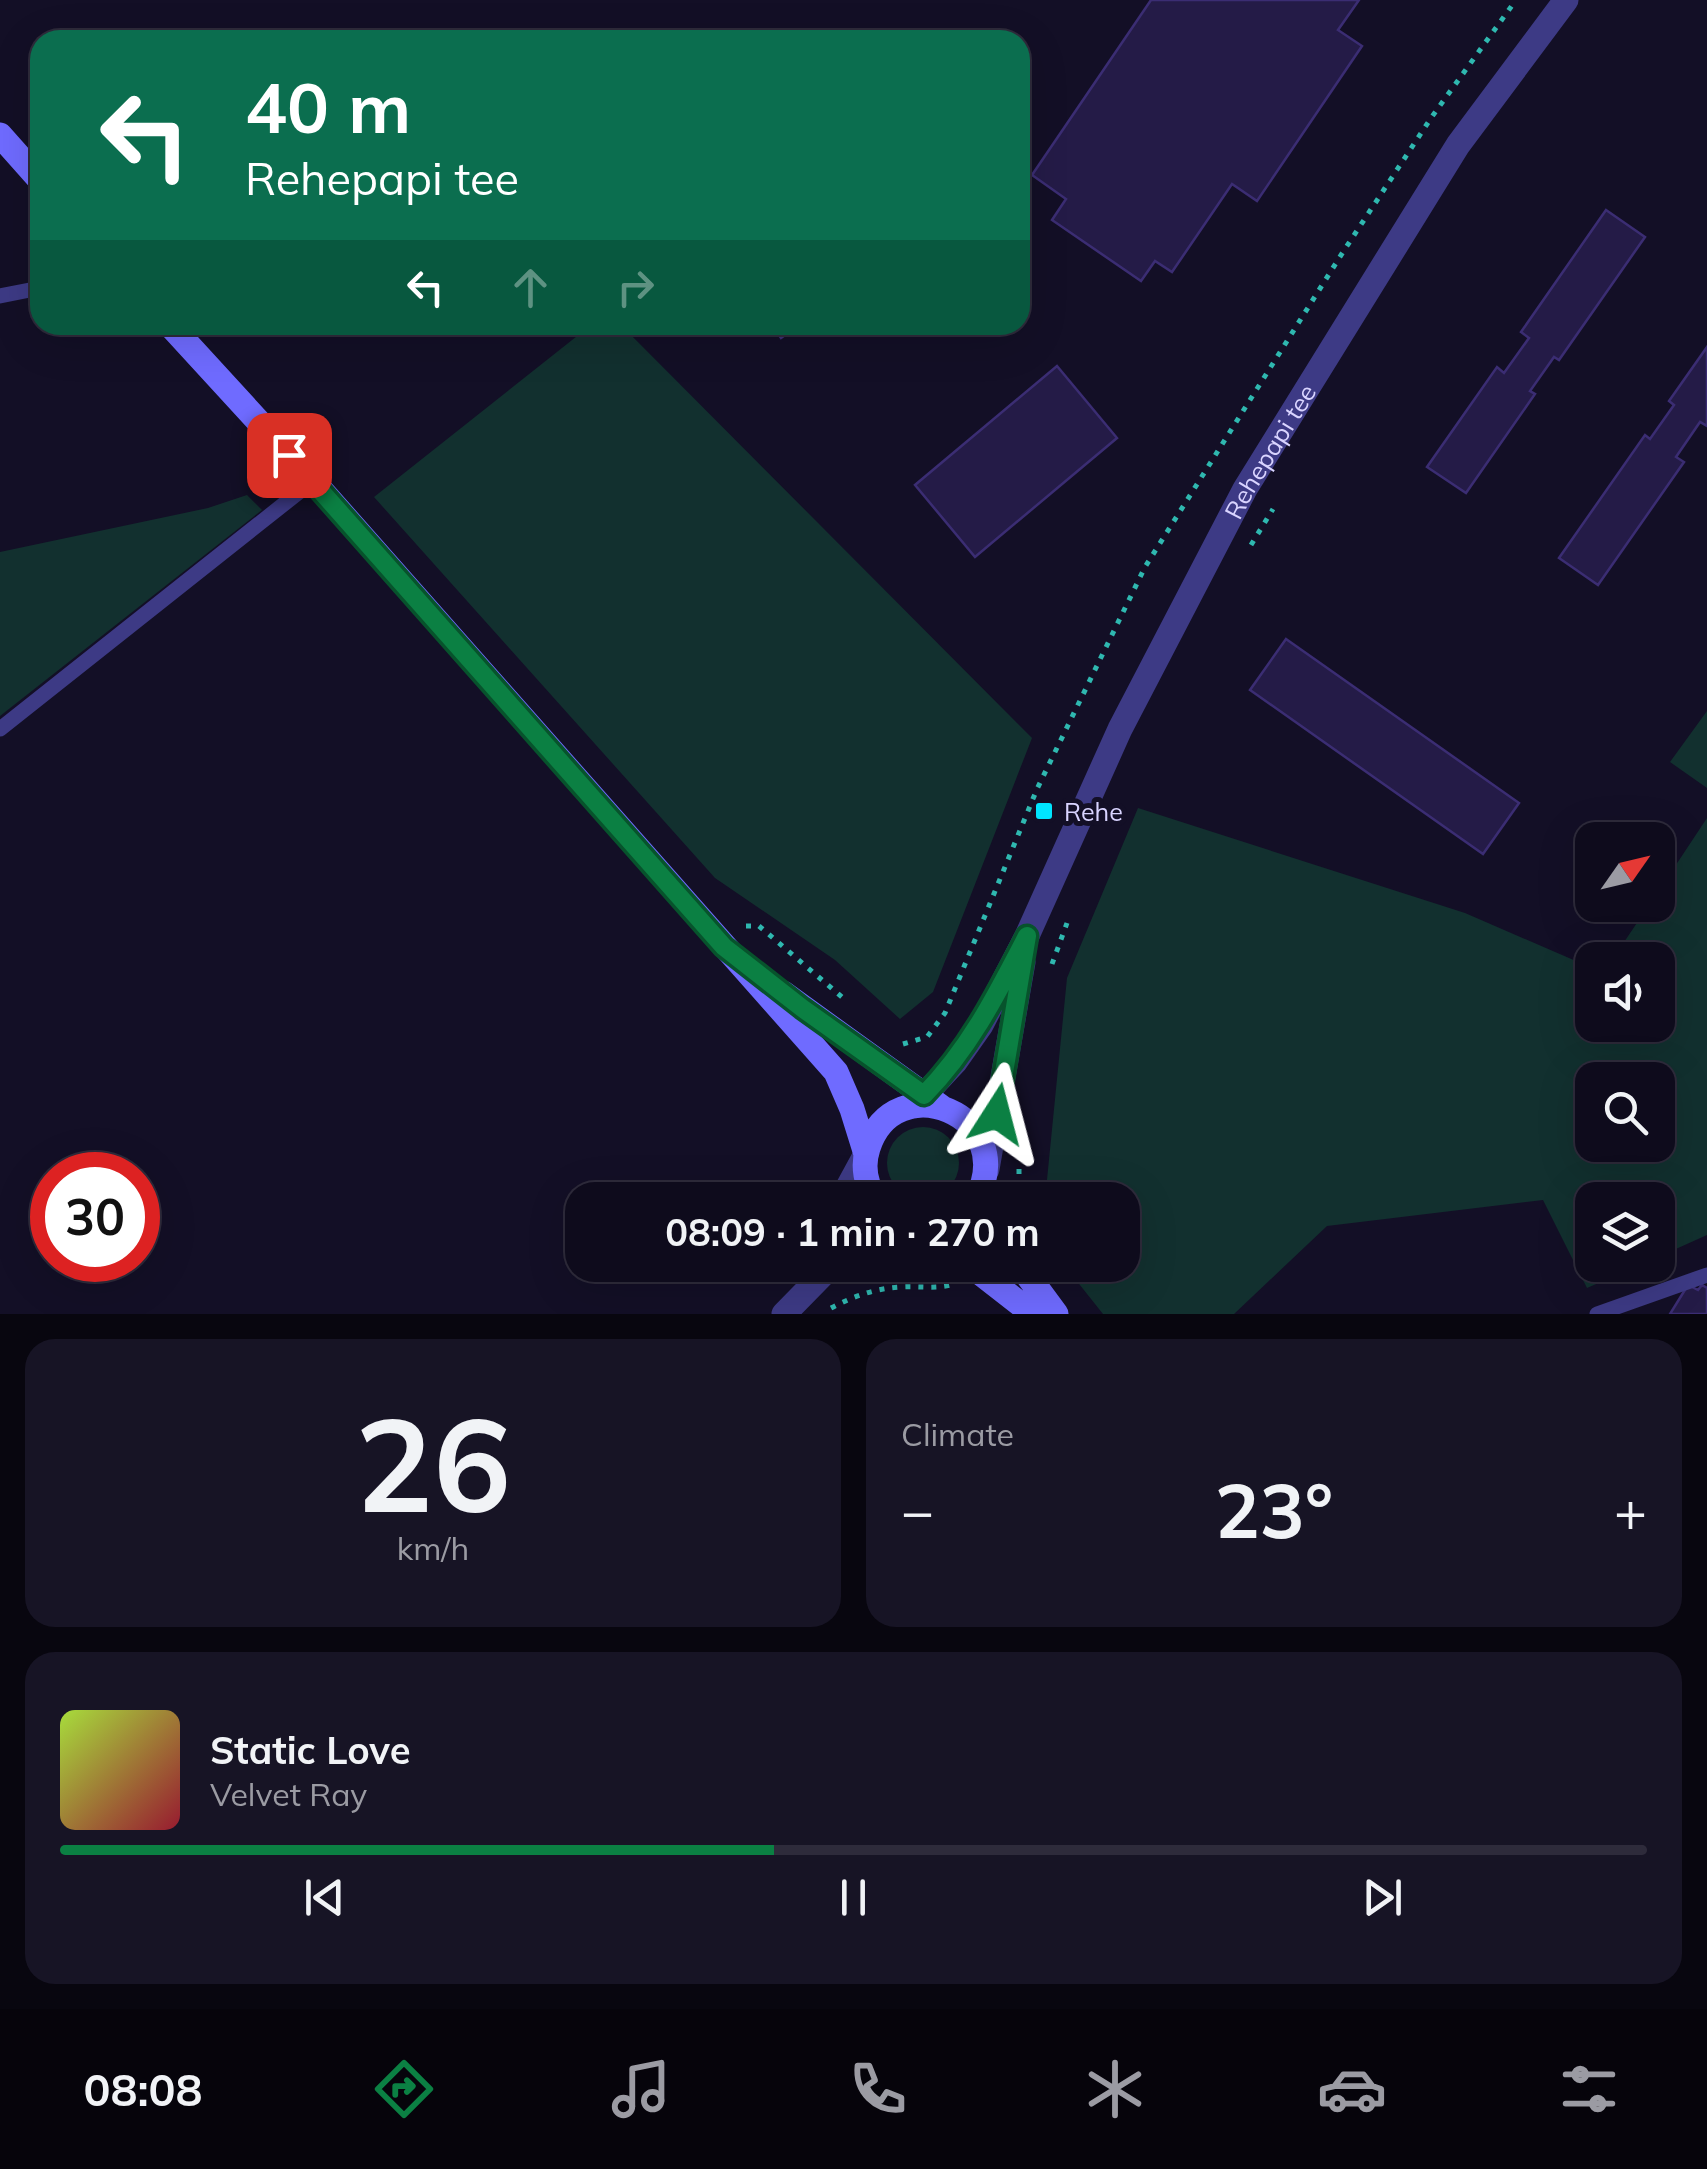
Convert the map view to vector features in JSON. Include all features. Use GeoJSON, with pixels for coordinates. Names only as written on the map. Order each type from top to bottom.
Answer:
{"type":"FeatureCollection","features":[{"type":"Feature","properties":{"kind":"street","name":"Rehepapi tee"},"geometry":{"type":"LineString","coordinates":[[926,1102],[980,1025],[1027,936],[1120,728],[1245,490],[1458,145],[1566,0]]}},
{"type":"Feature","properties":{"kind":"street"},"geometry":{"type":"LineString","coordinates":[[0,134],[30,168]]}},
{"type":"Feature","properties":{"kind":"street"},"geometry":{"type":"LineString","coordinates":[[179,335],[836,1072],[866,1154],[868,1182]]}},
{"type":"Feature","properties":{"kind":"street","name":"Rehepapi tee"},"geometry":{"type":"LineString","coordinates":[[984,1182],[1027,936]]}},
{"type":"Feature","properties":{"kind":"street"},"geometry":{"type":"LineString","coordinates":[[724,947],[926,1102],[959,1115],[983,1145],[984,1182]]}},
{"type":"Feature","properties":{"kind":"street"},"geometry":{"type":"LineString","coordinates":[[851,1182],[882,1123],[896,1112],[926,1102]]}},
{"type":"Feature","properties":{"kind":"street"},"geometry":{"type":"LineString","coordinates":[[782,1314],[798,1282]]}},
{"type":"Feature","properties":{"kind":"street"},"geometry":{"type":"LineString","coordinates":[[782,1314],[815,1282]]}},
{"type":"Feature","properties":{"kind":"street"},"geometry":{"type":"LineString","coordinates":[[978,1282],[1033,1314]]}},
{"type":"Feature","properties":{"kind":"street"},"geometry":{"type":"LineString","coordinates":[[1032,1282],[1056,1314]]}},
{"type":"Feature","properties":{"kind":"lane"},"geometry":{"type":"LineString","coordinates":[[0,296],[30,290]]}},
{"type":"Feature","properties":{"kind":"lane"},"geometry":{"type":"LineString","coordinates":[[0,728],[312,481]]}},
{"type":"Feature","properties":{"kind":"lane"},"geometry":{"type":"LineString","coordinates":[[1598,1314],[1707,1275]]}},
{"type":"Feature","properties":{"kind":"path"},"geometry":{"type":"LineString","coordinates":[[891,1036],[902,1044],[927,1037],[945,1013],[1037,789],[1144,567],[1372,207],[1516,0]]}},
{"type":"Feature","properties":{"kind":"path"},"geometry":{"type":"LineString","coordinates":[[1246,552],[1273,509]]}},
{"type":"Feature","properties":{"kind":"path"},"geometry":{"type":"LineString","coordinates":[[1051,965],[1071,913]]}},
{"type":"Feature","properties":{"kind":"path"},"geometry":{"type":"LineString","coordinates":[[704,925],[760,926],[855,1009]]}},
{"type":"Feature","properties":{"kind":"path"},"geometry":{"type":"LineString","coordinates":[[1018,1182],[1019,1155]]}},
{"type":"Feature","properties":{"kind":"path"},"geometry":{"type":"LineString","coordinates":[[822,1312],[858,1294],[900,1287],[938,1288],[949,1282]]}},
{"type":"Feature","properties":{"kind":"green space"},"geometry":{"type":"Polygon","coordinates":[[[578,335],[631,335],[1032,738],[933,992],[900,1019],[835,960],[715,878],[374,497],[578,335]]]}},
{"type":"Feature","properties":{"kind":"green space"},"geometry":{"type":"Polygon","coordinates":[[[247,495],[262,510],[0,716],[0,552],[208,508],[247,495]]]}},
{"type":"Feature","properties":{"kind":"green space"},"geometry":{"type":"Polygon","coordinates":[[[1707,711],[1707,788],[1670,762],[1707,711]]]}},
{"type":"Feature","properties":{"kind":"green space"},"geometry":{"type":"Polygon","coordinates":[[[1138,808],[1465,913],[1575,961],[1575,1042],[1675,1042],[1675,942],[1624,942],[1638,922],[1675,922],[1675,866],[1707,818],[1707,1235],[1675,1249],[1675,1182],[1575,1182],[1575,1264],[1543,1200],[1327,1226],[1234,1314],[1103,1314],[1078,1282],[1140,1282],[1140,1182],[1047,1182],[1067,978],[1138,808]]]}},
{"type":"Feature","properties":{"kind":"green space"},"geometry":{"type":"Polygon","coordinates":[[[909,1130],[937,1130],[956,1149],[959,1163],[952,1182],[894,1182],[890,1177],[890,1149],[909,1130]]]}},
{"type":"Feature","properties":{"kind":"building"},"geometry":{"type":"Polygon","coordinates":[[[1151,0],[1359,0],[1338,30],[1362,46],[1257,201],[1232,184],[1172,272],[1155,261],[1141,281],[1052,220],[1066,199],[1032,175],[1151,0]]]}},
{"type":"Feature","properties":{"kind":"building"},"geometry":{"type":"Polygon","coordinates":[[[1606,210],[1645,237],[1559,360],[1554,357],[1530,391],[1535,394],[1466,493],[1427,467],[1497,367],[1504,373],[1529,338],[1521,332],[1606,210]]]}},
{"type":"Feature","properties":{"kind":"building"},"geometry":{"type":"Polygon","coordinates":[[[1707,347],[1707,426],[1700,422],[1676,457],[1684,462],[1598,585],[1559,558],[1645,435],[1650,439],[1674,405],[1669,401],[1707,347]]]}},
{"type":"Feature","properties":{"kind":"building"},"geometry":{"type":"Polygon","coordinates":[[[1057,366],[1117,438],[975,557],[915,485],[1057,366]]]}},
{"type":"Feature","properties":{"kind":"building"},"geometry":{"type":"Polygon","coordinates":[[[1286,639],[1519,803],[1483,854],[1250,690],[1286,639]]]}},
{"type":"Feature","properties":{"kind":"building"},"geometry":{"type":"Polygon","coordinates":[[[1688,1285],[1698,1290],[1702,1285],[1707,1288],[1707,1314],[1670,1314],[1688,1285]]]}},
{"type":"Feature","properties":{"kind":"place","name":"Rehe"},"geometry":{"type":"Point","coordinates":[1044,811]}},
{"type":"Feature","properties":{"kind":"route"},"geometry":{"type":"LineString","coordinates":[[289,455],[724,947],[924,1095],[955,1062],[980,1025],[1027,936],[997,1114]]}}]}
